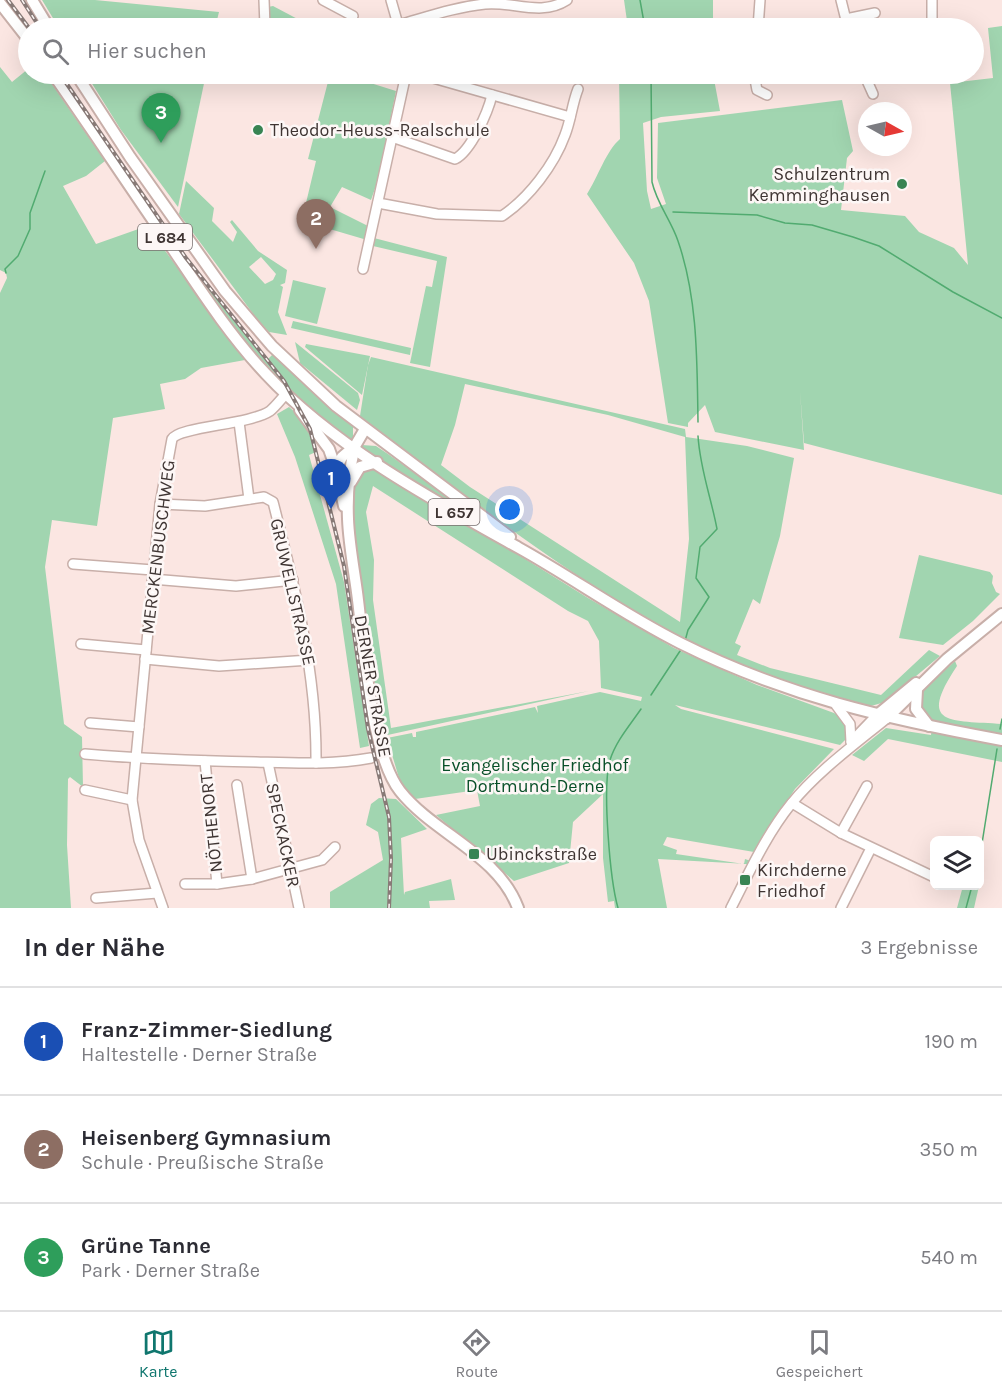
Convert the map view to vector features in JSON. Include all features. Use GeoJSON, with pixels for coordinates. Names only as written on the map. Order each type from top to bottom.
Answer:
{"type":"FeatureCollection","features":[{"type":"Feature","properties":{"kind":"main road"},"geometry":{"type":"LineString","coordinates":[[32,0],[43,18]]}},
{"type":"Feature","properties":{"kind":"main road"},"geometry":{"type":"LineString","coordinates":[[1,5],[18,26]]}},
{"type":"Feature","properties":{"kind":"main road","name":"L 684"},"geometry":{"type":"LineString","coordinates":[[60,84],[206,296],[245,348],[286,394],[355,446]]}},
{"type":"Feature","properties":{"kind":"main road","name":"L 684"},"geometry":{"type":"LineString","coordinates":[[83,84],[130,157],[225,291],[256,329],[299,374],[365,429]]}},
{"type":"Feature","properties":{"kind":"main road"},"geometry":{"type":"LineString","coordinates":[[286,394],[324,440],[336,469],[348,519]]}},
{"type":"Feature","properties":{"kind":"main road"},"geometry":{"type":"LineString","coordinates":[[336,469],[342,457],[355,446],[365,429]]}},
{"type":"Feature","properties":{"kind":"main road","name":"L 657"},"geometry":{"type":"LineString","coordinates":[[365,429],[534,556]]}},
{"type":"Feature","properties":{"kind":"main road","name":"L 657"},"geometry":{"type":"LineString","coordinates":[[355,446],[453,511],[534,556],[619,610],[677,642],[762,680],[836,705],[882,717]]}},
{"type":"Feature","properties":{"kind":"main road","name":"DERNER STRASSE"},"geometry":{"type":"LineString","coordinates":[[355,446],[349,487],[348,519],[376,720],[391,777],[416,807],[498,874],[518,908]]}},
{"type":"Feature","properties":{"kind":"main road"},"geometry":{"type":"LineString","coordinates":[[349,487],[360,467],[377,462]]}},
{"type":"Feature","properties":{"kind":"main road"},"geometry":{"type":"LineString","coordinates":[[882,717],[1002,614]]}},
{"type":"Feature","properties":{"kind":"main road"},"geometry":{"type":"LineString","coordinates":[[882,717],[917,690],[947,659]]}},
{"type":"Feature","properties":{"kind":"main road"},"geometry":{"type":"LineString","coordinates":[[917,690],[916,709],[929,726]]}},
{"type":"Feature","properties":{"kind":"main road"},"geometry":{"type":"LineString","coordinates":[[882,717],[1002,740]]}},
{"type":"Feature","properties":{"kind":"street"},"geometry":{"type":"LineString","coordinates":[[264,0],[265,18]]}},
{"type":"Feature","properties":{"kind":"street"},"geometry":{"type":"LineString","coordinates":[[323,0],[353,16]]}},
{"type":"Feature","properties":{"kind":"street"},"geometry":{"type":"LineString","coordinates":[[391,0],[396,18]]}},
{"type":"Feature","properties":{"kind":"street"},"geometry":{"type":"LineString","coordinates":[[427,18],[455,9],[495,2],[547,9],[567,0]]}},
{"type":"Feature","properties":{"kind":"street"},"geometry":{"type":"LineString","coordinates":[[759,18],[760,0]]}},
{"type":"Feature","properties":{"kind":"street"},"geometry":{"type":"LineString","coordinates":[[841,0],[846,18]]}},
{"type":"Feature","properties":{"kind":"street"},"geometry":{"type":"LineString","coordinates":[[932,0],[932,18]]}},
{"type":"Feature","properties":{"kind":"street"},"geometry":{"type":"LineString","coordinates":[[862,18],[875,13]]}},
{"type":"Feature","properties":{"kind":"street"},"geometry":{"type":"LineString","coordinates":[[363,269],[403,84]]}},
{"type":"Feature","properties":{"kind":"street"},"geometry":{"type":"LineString","coordinates":[[454,84],[570,117]]}},
{"type":"Feature","properties":{"kind":"street"},"geometry":{"type":"LineString","coordinates":[[756,84],[758,90],[766,94]]}},
{"type":"Feature","properties":{"kind":"street"},"geometry":{"type":"LineString","coordinates":[[868,84],[873,94]]}},
{"type":"Feature","properties":{"kind":"street"},"geometry":{"type":"LineString","coordinates":[[378,203],[437,214],[502,216],[521,199],[545,171],[559,148],[578,89]]}},
{"type":"Feature","properties":{"kind":"street"},"geometry":{"type":"LineString","coordinates":[[392,137],[455,159],[462,153],[477,130],[492,95]]}},
{"type":"Feature","properties":{"kind":"street","name":"MERCKENBUSCHWEG"},"geometry":{"type":"LineString","coordinates":[[163,908],[139,840],[132,800],[160,504],[174,436],[181,431],[239,422],[269,412],[286,394]]}},
{"type":"Feature","properties":{"kind":"street"},"geometry":{"type":"LineString","coordinates":[[239,422],[249,499]]}},
{"type":"Feature","properties":{"kind":"street","name":"GRUWELLSTRASSE"},"geometry":{"type":"LineString","coordinates":[[160,504],[205,506],[264,497],[273,502],[310,660],[316,723],[316,763]]}},
{"type":"Feature","properties":{"kind":"street"},"geometry":{"type":"LineString","coordinates":[[73,564],[236,586],[293,580]]}},
{"type":"Feature","properties":{"kind":"street"},"geometry":{"type":"LineString","coordinates":[[81,644],[219,666],[310,660]]}},
{"type":"Feature","properties":{"kind":"street"},"geometry":{"type":"LineString","coordinates":[[836,705],[850,724],[851,742]]}},
{"type":"Feature","properties":{"kind":"street"},"geometry":{"type":"LineString","coordinates":[[838,757],[851,742],[882,717]]}},
{"type":"Feature","properties":{"kind":"street"},"geometry":{"type":"LineString","coordinates":[[731,908],[776,825],[792,803],[882,717]]}},
{"type":"Feature","properties":{"kind":"street"},"geometry":{"type":"LineString","coordinates":[[90,723],[139,727]]}},
{"type":"Feature","properties":{"kind":"street"},"geometry":{"type":"LineString","coordinates":[[86,754],[136,759],[268,763],[316,763],[371,758]]}},
{"type":"Feature","properties":{"kind":"street","name":"NÖTHENORT"},"geometry":{"type":"LineString","coordinates":[[205,762],[217,884]]}},
{"type":"Feature","properties":{"kind":"street","name":"SPECKACKER"},"geometry":{"type":"LineString","coordinates":[[268,763],[299,908]]}},
{"type":"Feature","properties":{"kind":"street"},"geometry":{"type":"LineString","coordinates":[[237,785],[252,879]]}},
{"type":"Feature","properties":{"kind":"street"},"geometry":{"type":"LineString","coordinates":[[841,833],[867,786]]}},
{"type":"Feature","properties":{"kind":"street"},"geometry":{"type":"LineString","coordinates":[[86,790],[132,800]]}},
{"type":"Feature","properties":{"kind":"street"},"geometry":{"type":"LineString","coordinates":[[792,803],[841,833],[930,874]]}},
{"type":"Feature","properties":{"kind":"street"},"geometry":{"type":"LineString","coordinates":[[185,884],[217,884],[252,879],[322,860],[335,847]]}},
{"type":"Feature","properties":{"kind":"street"},"geometry":{"type":"LineString","coordinates":[[841,908],[871,848]]}},
{"type":"Feature","properties":{"kind":"street"},"geometry":{"type":"LineString","coordinates":[[96,898],[157,893]]}},
{"type":"Feature","properties":{"kind":"green space"},"geometry":{"type":"Polygon","coordinates":[[[42,0],[95,0],[219,12],[218,18],[53,18],[42,0]]]}},
{"type":"Feature","properties":{"kind":"green space"},"geometry":{"type":"Polygon","coordinates":[[[624,0],[713,0],[713,18],[627,18],[624,0]]]}},
{"type":"Feature","properties":{"kind":"green space"},"geometry":{"type":"Polygon","coordinates":[[[273,6],[296,18],[269,18],[268,7],[273,6]]]}},
{"type":"Feature","properties":{"kind":"green space"},"geometry":{"type":"Polygon","coordinates":[[[1002,26],[1002,495],[804,443],[800,391],[804,450],[715,432],[705,405],[688,423],[688,427],[668,423],[649,301],[634,263],[587,194],[606,157],[620,139],[619,84],[715,84],[720,111],[661,117],[643,123],[647,191],[651,209],[666,204],[657,178],[658,123],[842,100],[853,151],[847,158],[841,210],[905,216],[919,232],[954,248],[968,265],[950,84],[984,84],[984,79],[993,78],[988,28],[1002,26]]]}},
{"type":"Feature","properties":{"kind":"green space"},"geometry":{"type":"Polygon","coordinates":[[[0,67],[12,82],[18,77],[18,84],[52,84],[105,161],[86,176],[63,186],[96,244],[147,226],[245,360],[201,368],[185,379],[160,384],[165,409],[113,418],[97,526],[52,520],[45,567],[64,724],[82,737],[83,787],[70,777],[68,779],[67,845],[71,908],[0,908],[0,293],[7,278],[6,273],[0,270],[0,67]]]}},
{"type":"Feature","properties":{"kind":"green space"},"geometry":{"type":"Polygon","coordinates":[[[92,84],[204,84],[178,207],[121,130],[92,84]]]}},
{"type":"Feature","properties":{"kind":"green space"},"geometry":{"type":"Polygon","coordinates":[[[327,84],[374,84],[396,91],[379,177],[371,200],[342,187],[330,207],[368,226],[367,240],[316,225],[306,203],[316,161],[308,159],[327,84]]]}},
{"type":"Feature","properties":{"kind":"green space"},"geometry":{"type":"Polygon","coordinates":[[[186,181],[214,208],[212,221],[233,242],[237,232],[230,222],[232,220],[258,251],[287,270],[285,283],[280,285],[283,287],[278,312],[287,335],[269,332],[257,319],[179,214],[186,181]],[[261,257],[249,267],[265,284],[273,280],[276,274],[261,257]]]}},
{"type":"Feature","properties":{"kind":"green space"},"geometry":{"type":"Polygon","coordinates":[[[374,238],[447,257],[430,367],[410,363],[426,286],[432,287],[437,261],[373,246],[374,238]]]}},
{"type":"Feature","properties":{"kind":"green space"},"geometry":{"type":"Polygon","coordinates":[[[186,261],[267,360],[273,354],[353,425],[353,442],[285,387],[242,339],[186,261]]]}},
{"type":"Feature","properties":{"kind":"green space"},"geometry":{"type":"Polygon","coordinates":[[[293,280],[326,288],[317,324],[285,316],[293,280]]]}},
{"type":"Feature","properties":{"kind":"green space"},"geometry":{"type":"Polygon","coordinates":[[[293,321],[411,348],[410,355],[291,328],[293,321]]]}},
{"type":"Feature","properties":{"kind":"green space"},"geometry":{"type":"Polygon","coordinates":[[[295,342],[358,393],[360,400],[357,410],[300,363],[295,342]]]}},
{"type":"Feature","properties":{"kind":"green space"},"geometry":{"type":"Polygon","coordinates":[[[306,344],[370,356],[362,395],[305,347],[306,344]]]}},
{"type":"Feature","properties":{"kind":"green space"},"geometry":{"type":"Polygon","coordinates":[[[371,357],[685,429],[686,437],[747,446],[794,458],[780,536],[760,604],[753,599],[735,643],[741,646],[737,655],[770,668],[881,695],[929,650],[940,656],[885,702],[871,706],[772,677],[689,641],[639,614],[543,552],[360,416],[371,357]],[[465,384],[455,425],[441,465],[470,487],[680,622],[689,539],[685,437],[608,415],[465,384]]]}},
{"type":"Feature","properties":{"kind":"green space"},"geometry":{"type":"Polygon","coordinates":[[[289,407],[304,420],[316,452],[309,455],[344,582],[369,746],[360,748],[336,584],[295,457],[277,414],[289,407]]]}},
{"type":"Feature","properties":{"kind":"green space"},"geometry":{"type":"Polygon","coordinates":[[[362,445],[376,446],[517,546],[362,448],[362,445]]]}},
{"type":"Feature","properties":{"kind":"green space","name":"Evangelischer Friedhof Dortmund-Derne"},"geometry":{"type":"Polygon","coordinates":[[[377,467],[588,598],[674,648],[757,685],[834,713],[844,719],[847,738],[840,745],[675,705],[681,709],[834,749],[795,789],[754,852],[667,837],[663,845],[677,850],[676,854],[742,864],[658,859],[667,908],[615,908],[614,901],[608,902],[603,858],[603,794],[573,822],[569,863],[514,881],[436,815],[480,806],[477,790],[415,799],[402,788],[387,738],[412,733],[413,737],[416,737],[416,732],[535,707],[538,713],[537,706],[600,692],[641,701],[642,697],[601,688],[599,641],[588,621],[568,611],[373,486],[366,512],[374,560],[373,600],[391,728],[589,691],[383,736],[373,689],[362,610],[354,501],[355,483],[358,477],[365,468],[377,467]]]}},
{"type":"Feature","properties":{"kind":"green space"},"geometry":{"type":"Polygon","coordinates":[[[919,555],[990,572],[996,592],[1000,594],[973,621],[943,645],[899,638],[919,555]]]}},
{"type":"Feature","properties":{"kind":"green space"},"geometry":{"type":"Polygon","coordinates":[[[955,661],[957,666],[945,686],[940,700],[940,710],[945,716],[955,720],[1002,724],[1002,762],[888,739],[864,761],[852,755],[886,728],[931,735],[933,720],[922,709],[921,692],[955,661]]]}},
{"type":"Feature","properties":{"kind":"green space"},"geometry":{"type":"Polygon","coordinates":[[[379,798],[396,799],[427,829],[401,838],[404,895],[405,892],[451,879],[455,900],[429,901],[430,908],[330,908],[330,892],[383,860],[378,832],[366,825],[371,804],[379,798]]]}},
{"type":"Feature","properties":{"kind":"green space"},"geometry":{"type":"Polygon","coordinates":[[[962,890],[978,890],[974,908],[957,908],[962,890]]]}},
{"type":"Feature","properties":{"kind":"waterway"},"geometry":{"type":"LineString","coordinates":[[640,0],[643,18]]}},
{"type":"Feature","properties":{"kind":"waterway"},"geometry":{"type":"LineString","coordinates":[[651,84],[652,182],[657,198],[672,226],[685,263],[695,331],[698,422]]}},
{"type":"Feature","properties":{"kind":"waterway"},"geometry":{"type":"LineString","coordinates":[[6,273],[5,269],[18,256],[30,229],[30,213],[45,171]]}},
{"type":"Feature","properties":{"kind":"waterway"},"geometry":{"type":"LineString","coordinates":[[673,212],[757,215],[785,223],[812,225],[853,237],[879,246],[953,292],[1002,318]]}},
{"type":"Feature","properties":{"kind":"waterway"},"geometry":{"type":"LineString","coordinates":[[685,641],[688,630],[709,597],[696,578],[700,547],[717,529],[703,471],[698,436]]}},
{"type":"Feature","properties":{"kind":"waterway"},"geometry":{"type":"LineString","coordinates":[[651,695],[682,648]]}},
{"type":"Feature","properties":{"kind":"waterway"},"geometry":{"type":"LineString","coordinates":[[618,908],[608,834],[608,773],[616,746],[641,709]]}},
{"type":"Feature","properties":{"kind":"waterway"},"geometry":{"type":"LineString","coordinates":[[1000,729],[1002,719]]}},
{"type":"Feature","properties":{"kind":"waterway"},"geometry":{"type":"LineString","coordinates":[[983,836],[997,749]]}},
{"type":"Feature","properties":{"kind":"waterway"},"geometry":{"type":"LineString","coordinates":[[966,908],[971,890]]}},
{"type":"Feature","properties":{"kind":"railway"},"geometry":{"type":"LineString","coordinates":[[8,0],[22,18]]}},
{"type":"Feature","properties":{"kind":"railway"},"geometry":{"type":"LineString","coordinates":[[22,0],[34,18]]}},
{"type":"Feature","properties":{"kind":"railway"},"geometry":{"type":"LineString","coordinates":[[67,84],[186,258],[284,381],[310,429],[344,566],[368,729],[389,817],[391,859],[389,908]]}},
{"type":"Feature","properties":{"kind":"place","name":"Theodor-Heuss-Realschule"},"geometry":{"type":"Point","coordinates":[258,130]}},
{"type":"Feature","properties":{"kind":"place","name":"Grüne Tanne"},"geometry":{"type":"Point","coordinates":[161,143]}},
{"type":"Feature","properties":{"kind":"place","name":"Schulzentrum Kemminghausen"},"geometry":{"type":"Point","coordinates":[902,184]}},
{"type":"Feature","properties":{"kind":"place","name":"Heisenberg Gymnasium"},"geometry":{"type":"Point","coordinates":[316,249]}},
{"type":"Feature","properties":{"kind":"place","name":"Franz-Zimmer-Siedlung"},"geometry":{"type":"Point","coordinates":[331,509]}},
{"type":"Feature","properties":{"kind":"place","name":"Ubinckstraße"},"geometry":{"type":"Point","coordinates":[474,854]}},
{"type":"Feature","properties":{"kind":"place","name":"Kirchderne Friedhof"},"geometry":{"type":"Point","coordinates":[745,880]}}]}
